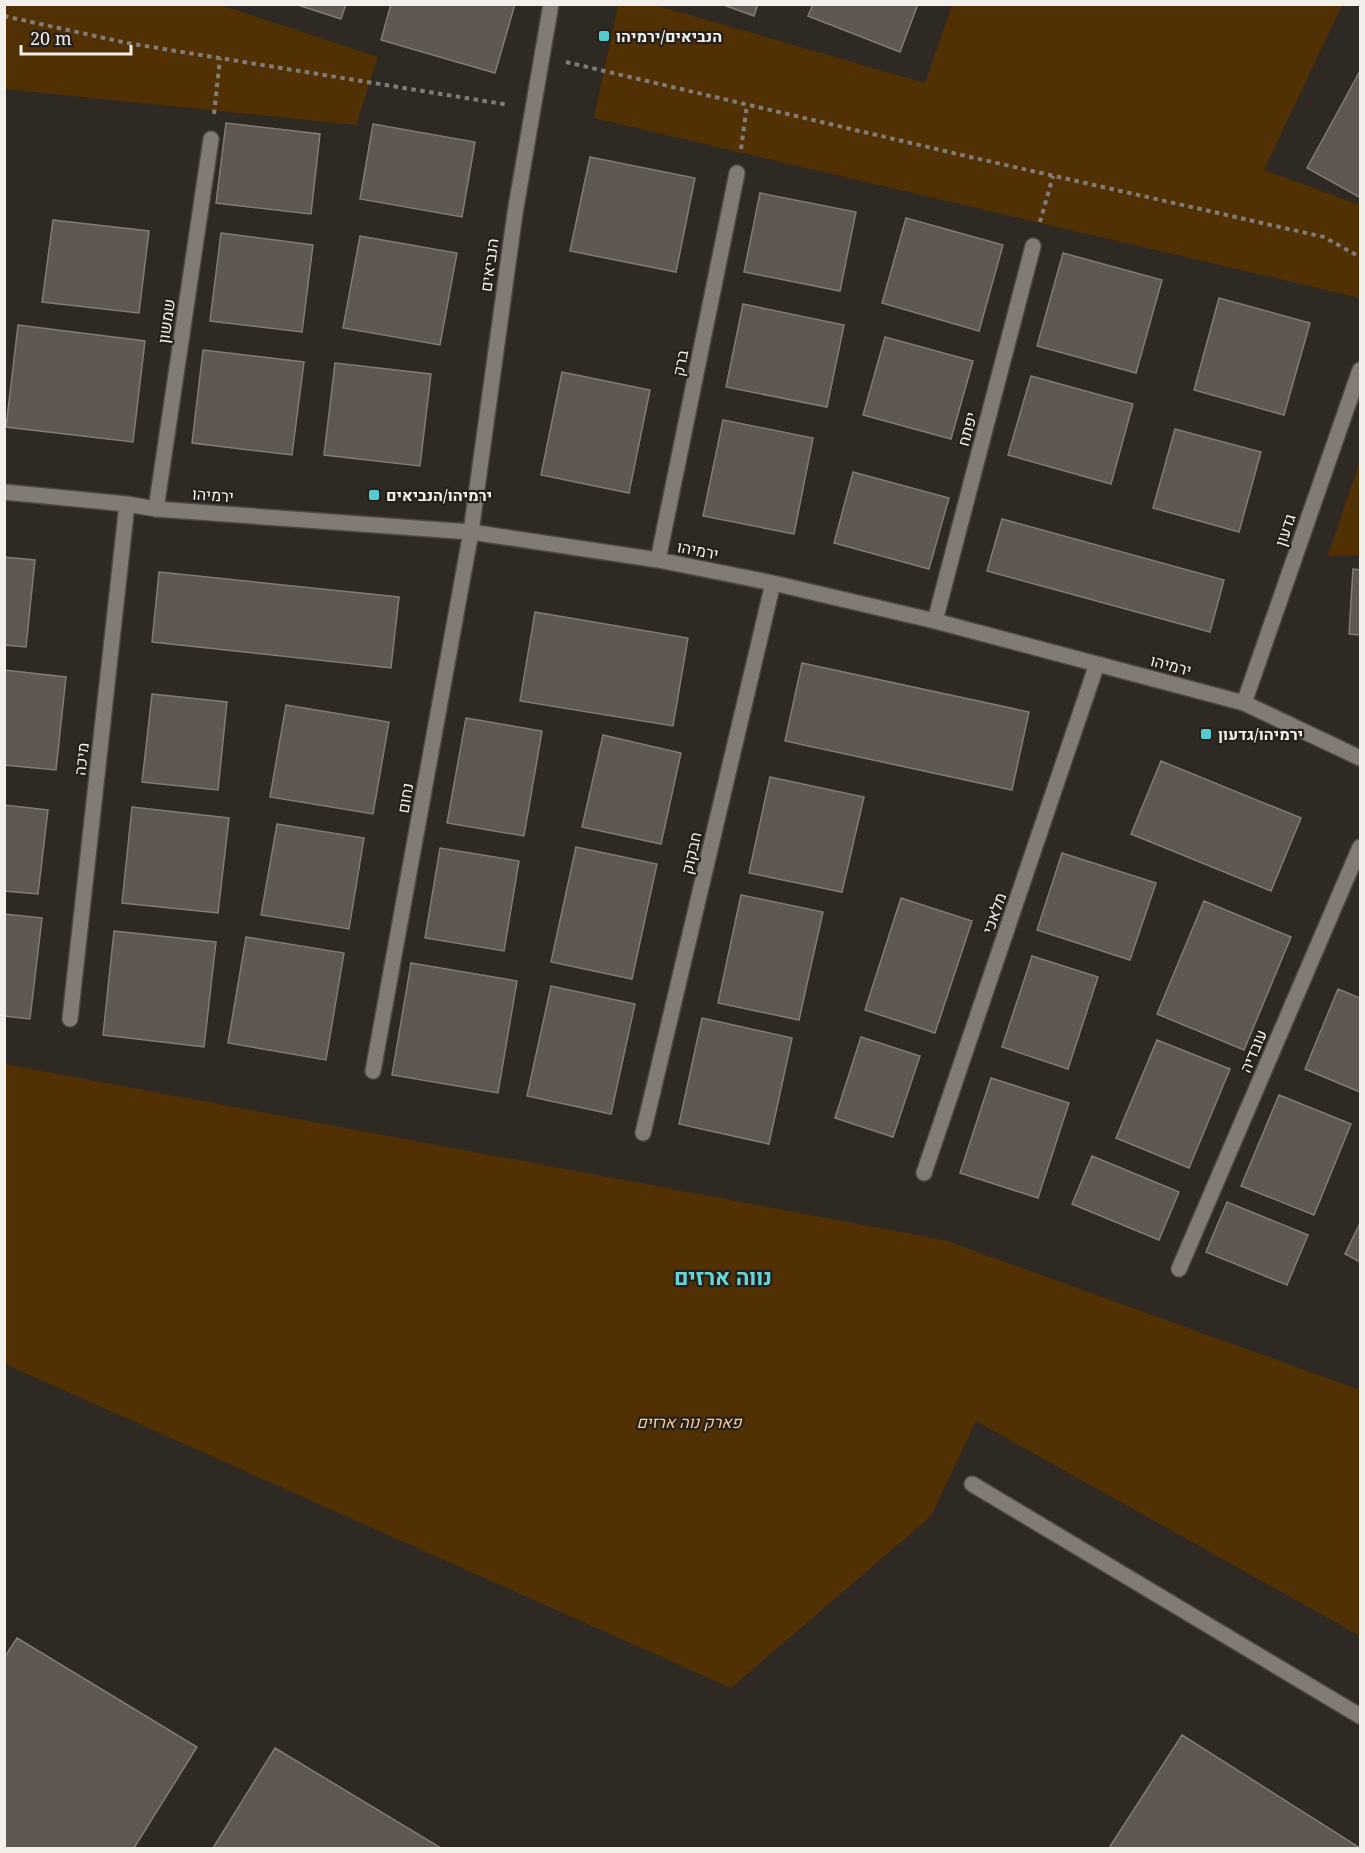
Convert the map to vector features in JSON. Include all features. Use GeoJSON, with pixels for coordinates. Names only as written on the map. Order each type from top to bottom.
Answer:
{"type":"FeatureCollection","features":[{"type":"Feature","properties":{"kind":"street","name":"הנביאים"},"geometry":{"type":"LineString","coordinates":[[471,532],[515,213],[551,4]]}},
{"type":"Feature","properties":{"kind":"street","name":"שמשון"},"geometry":{"type":"LineString","coordinates":[[156,509],[211,139]]}},
{"type":"Feature","properties":{"kind":"street","name":"ברק"},"geometry":{"type":"LineString","coordinates":[[658,560],[737,173]]}},
{"type":"Feature","properties":{"kind":"street","name":"יפתח"},"geometry":{"type":"LineString","coordinates":[[934,621],[1033,246]]}},
{"type":"Feature","properties":{"kind":"street","name":"גדעון"},"geometry":{"type":"LineString","coordinates":[[1244,703],[1360,370]]}},
{"type":"Feature","properties":{"kind":"street","name":"ירמיהו"},"geometry":{"type":"LineString","coordinates":[[4,492],[128,504],[156,509],[471,532],[658,560],[773,583],[934,621],[1244,703],[1360,758]]}},
{"type":"Feature","properties":{"kind":"street","name":"מיכה"},"geometry":{"type":"LineString","coordinates":[[70,1019],[128,504]]}},
{"type":"Feature","properties":{"kind":"street","name":"נחום"},"geometry":{"type":"LineString","coordinates":[[374,1071],[471,532]]}},
{"type":"Feature","properties":{"kind":"street","name":"חבקוק"},"geometry":{"type":"LineString","coordinates":[[643,1133],[773,583]]}},
{"type":"Feature","properties":{"kind":"street","name":"מלאכי"},"geometry":{"type":"LineString","coordinates":[[924,1173],[1097,664]]}},
{"type":"Feature","properties":{"kind":"street","name":"עובדיה"},"geometry":{"type":"LineString","coordinates":[[1179,1269],[1360,847]]}},
{"type":"Feature","properties":{"kind":"street"},"geometry":{"type":"LineString","coordinates":[[972,1484],[1360,1716]]}},
{"type":"Feature","properties":{"kind":"path"},"geometry":{"type":"LineString","coordinates":[[4,16],[127,43],[533,109]]}},
{"type":"Feature","properties":{"kind":"path"},"geometry":{"type":"LineString","coordinates":[[542,56],[1324,237],[1360,257]]}},
{"type":"Feature","properties":{"kind":"path"},"geometry":{"type":"LineString","coordinates":[[211,139],[220,58]]}},
{"type":"Feature","properties":{"kind":"path"},"geometry":{"type":"LineString","coordinates":[[737,173],[747,105]]}},
{"type":"Feature","properties":{"kind":"path"},"geometry":{"type":"LineString","coordinates":[[1033,246],[1053,176]]}},
{"type":"Feature","properties":{"kind":"green space"},"geometry":{"type":"Polygon","coordinates":[[[7,4],[220,5],[378,57],[356,125],[5,89],[4,12],[7,4]]]}},
{"type":"Feature","properties":{"kind":"green space"},"geometry":{"type":"Polygon","coordinates":[[[618,5],[655,5],[925,83],[952,5],[1342,5],[1264,170],[1360,205],[1360,298],[594,118],[618,5]]]}},
{"type":"Feature","properties":{"kind":"green space"},"geometry":{"type":"Polygon","coordinates":[[[1360,460],[1360,555],[1328,556],[1328,555],[1360,460]]]}},
{"type":"Feature","properties":{"kind":"green space","name":"פארק נוה ארזים"},"geometry":{"type":"Polygon","coordinates":[[[5,1064],[944,1240],[1360,1390],[1360,1636],[976,1421],[931,1516],[731,1688],[5,1364],[5,1064]]]}},
{"type":"Feature","properties":{"kind":"building"},"geometry":{"type":"Polygon","coordinates":[[[295,4],[346,4],[341,19],[295,4]]]}},
{"type":"Feature","properties":{"kind":"building"},"geometry":{"type":"Polygon","coordinates":[[[391,4],[515,4],[495,73],[381,40],[391,4]]]}},
{"type":"Feature","properties":{"kind":"building"},"geometry":{"type":"Polygon","coordinates":[[[721,4],[758,4],[754,16],[721,4]]]}},
{"type":"Feature","properties":{"kind":"building"},"geometry":{"type":"Polygon","coordinates":[[[813,4],[918,4],[900,52],[808,16],[813,4]]]}},
{"type":"Feature","properties":{"kind":"building"},"geometry":{"type":"Polygon","coordinates":[[[1360,71],[1360,195],[1359,197],[1307,168],[1360,71]]]}},
{"type":"Feature","properties":{"kind":"building"},"geometry":{"type":"Polygon","coordinates":[[[226,123],[320,134],[311,214],[216,203],[226,123]]]}},
{"type":"Feature","properties":{"kind":"building"},"geometry":{"type":"Polygon","coordinates":[[[373,124],[475,142],[462,217],[360,199],[373,124]]]}},
{"type":"Feature","properties":{"kind":"building"},"geometry":{"type":"Polygon","coordinates":[[[590,157],[695,178],[676,272],[570,251],[590,157]]]}},
{"type":"Feature","properties":{"kind":"building"},"geometry":{"type":"Polygon","coordinates":[[[760,193],[856,212],[840,291],[744,272],[760,193]]]}},
{"type":"Feature","properties":{"kind":"building"},"geometry":{"type":"Polygon","coordinates":[[[906,218],[1003,245],[979,331],[882,303],[906,218]]]}},
{"type":"Feature","properties":{"kind":"building"},"geometry":{"type":"Polygon","coordinates":[[[53,220],[149,231],[139,313],[42,302],[53,220]]]}},
{"type":"Feature","properties":{"kind":"building"},"geometry":{"type":"Polygon","coordinates":[[[221,233],[313,245],[302,332],[210,321],[221,233]]]}},
{"type":"Feature","properties":{"kind":"building"},"geometry":{"type":"Polygon","coordinates":[[[360,236],[457,253],[440,345],[343,328],[360,236]]]}},
{"type":"Feature","properties":{"kind":"building"},"geometry":{"type":"Polygon","coordinates":[[[1063,253],[1162,280],[1136,373],[1037,346],[1063,253]]]}},
{"type":"Feature","properties":{"kind":"building"},"geometry":{"type":"Polygon","coordinates":[[[1219,298],[1310,323],[1284,415],[1194,390],[1219,298]]]}},
{"type":"Feature","properties":{"kind":"building"},"geometry":{"type":"Polygon","coordinates":[[[743,304],[844,325],[827,407],[726,387],[743,304]]]}},
{"type":"Feature","properties":{"kind":"building"},"geometry":{"type":"Polygon","coordinates":[[[18,325],[145,341],[133,442],[6,427],[18,325]]]}},
{"type":"Feature","properties":{"kind":"building"},"geometry":{"type":"Polygon","coordinates":[[[885,337],[973,361],[951,439],[863,415],[885,337]]]}},
{"type":"Feature","properties":{"kind":"building"},"geometry":{"type":"Polygon","coordinates":[[[203,350],[304,362],[292,455],[192,443],[203,350]]]}},
{"type":"Feature","properties":{"kind":"building"},"geometry":{"type":"Polygon","coordinates":[[[335,363],[431,374],[420,466],[324,455],[335,363]]]}},
{"type":"Feature","properties":{"kind":"building"},"geometry":{"type":"Polygon","coordinates":[[[562,372],[650,390],[629,493],[541,475],[562,372]]]}},
{"type":"Feature","properties":{"kind":"building"},"geometry":{"type":"Polygon","coordinates":[[[1031,376],[1133,404],[1111,484],[1008,455],[1031,376]]]}},
{"type":"Feature","properties":{"kind":"building"},"geometry":{"type":"Polygon","coordinates":[[[723,420],[813,438],[794,534],[703,516],[723,420]]]}},
{"type":"Feature","properties":{"kind":"building"},"geometry":{"type":"Polygon","coordinates":[[[1175,429],[1261,452],[1239,532],[1153,508],[1175,429]]]}},
{"type":"Feature","properties":{"kind":"building"},"geometry":{"type":"Polygon","coordinates":[[[853,472],[949,498],[929,569],[834,543],[853,472]]]}},
{"type":"Feature","properties":{"kind":"building"},"geometry":{"type":"Polygon","coordinates":[[[1002,519],[1224,580],[1210,632],[987,571],[1002,519]]]}},
{"type":"Feature","properties":{"kind":"building"},"geometry":{"type":"Polygon","coordinates":[[[4,557],[35,560],[26,647],[4,645],[4,557]]]}},
{"type":"Feature","properties":{"kind":"building"},"geometry":{"type":"Polygon","coordinates":[[[1353,569],[1360,570],[1360,635],[1349,634],[1353,569]]]}},
{"type":"Feature","properties":{"kind":"building"},"geometry":{"type":"Polygon","coordinates":[[[159,572],[399,597],[391,668],[152,642],[159,572]]]}},
{"type":"Feature","properties":{"kind":"building"},"geometry":{"type":"Polygon","coordinates":[[[535,612],[688,638],[673,726],[520,701],[535,612]]]}},
{"type":"Feature","properties":{"kind":"building"},"geometry":{"type":"Polygon","coordinates":[[[802,663],[1029,712],[1012,790],[785,741],[802,663]]]}},
{"type":"Feature","properties":{"kind":"building"},"geometry":{"type":"Polygon","coordinates":[[[4,670],[66,677],[56,770],[4,765],[4,670]]]}},
{"type":"Feature","properties":{"kind":"building"},"geometry":{"type":"Polygon","coordinates":[[[152,694],[227,702],[218,790],[142,782],[152,694]]]}},
{"type":"Feature","properties":{"kind":"building"},"geometry":{"type":"Polygon","coordinates":[[[286,705],[389,722],[373,814],[270,797],[286,705]]]}},
{"type":"Feature","properties":{"kind":"building"},"geometry":{"type":"Polygon","coordinates":[[[466,718],[542,731],[524,836],[447,823],[466,718]]]}},
{"type":"Feature","properties":{"kind":"building"},"geometry":{"type":"Polygon","coordinates":[[[603,735],[681,753],[661,844],[582,827],[603,735]]]}},
{"type":"Feature","properties":{"kind":"building"},"geometry":{"type":"Polygon","coordinates":[[[1161,761],[1301,818],[1271,891],[1131,834],[1161,761]]]}},
{"type":"Feature","properties":{"kind":"building"},"geometry":{"type":"Polygon","coordinates":[[[770,777],[864,797],[842,892],[749,873],[770,777]]]}},
{"type":"Feature","properties":{"kind":"building"},"geometry":{"type":"Polygon","coordinates":[[[4,805],[48,810],[38,894],[4,891],[4,805]]]}},
{"type":"Feature","properties":{"kind":"building"},"geometry":{"type":"Polygon","coordinates":[[[132,807],[229,818],[218,913],[122,903],[132,807]]]}},
{"type":"Feature","properties":{"kind":"building"},"geometry":{"type":"Polygon","coordinates":[[[277,824],[364,838],[349,929],[261,915],[277,824]]]}},
{"type":"Feature","properties":{"kind":"building"},"geometry":{"type":"Polygon","coordinates":[[[576,847],[657,864],[632,979],[551,962],[576,847]]]}},
{"type":"Feature","properties":{"kind":"building"},"geometry":{"type":"Polygon","coordinates":[[[440,848],[519,861],[504,951],[425,938],[440,848]]]}},
{"type":"Feature","properties":{"kind":"building"},"geometry":{"type":"Polygon","coordinates":[[[1062,853],[1156,883],[1130,960],[1037,930],[1062,853]]]}},
{"type":"Feature","properties":{"kind":"building"},"geometry":{"type":"Polygon","coordinates":[[[741,895],[823,912],[799,1020],[718,1003],[741,895]]]}},
{"type":"Feature","properties":{"kind":"building"},"geometry":{"type":"Polygon","coordinates":[[[901,898],[972,921],[935,1033],[865,1010],[901,898]]]}},
{"type":"Feature","properties":{"kind":"building"},"geometry":{"type":"Polygon","coordinates":[[[1204,901],[1291,937],[1244,1050],[1157,1014],[1204,901]]]}},
{"type":"Feature","properties":{"kind":"building"},"geometry":{"type":"Polygon","coordinates":[[[4,914],[42,918],[30,1019],[4,1016],[4,914]]]}},
{"type":"Feature","properties":{"kind":"building"},"geometry":{"type":"Polygon","coordinates":[[[114,931],[216,942],[204,1047],[103,1035],[114,931]]]}},
{"type":"Feature","properties":{"kind":"building"},"geometry":{"type":"Polygon","coordinates":[[[246,937],[344,953],[326,1060],[228,1043],[246,937]]]}},
{"type":"Feature","properties":{"kind":"building"},"geometry":{"type":"Polygon","coordinates":[[[1032,956],[1098,977],[1068,1069],[1002,1047],[1032,956]]]}},
{"type":"Feature","properties":{"kind":"building"},"geometry":{"type":"Polygon","coordinates":[[[411,963],[517,981],[498,1093],[392,1075],[411,963]]]}},
{"type":"Feature","properties":{"kind":"building"},"geometry":{"type":"Polygon","coordinates":[[[551,986],[635,1004],[611,1114],[527,1096],[551,986]]]}},
{"type":"Feature","properties":{"kind":"building"},"geometry":{"type":"Polygon","coordinates":[[[1338,989],[1360,998],[1360,1092],[1305,1069],[1338,989]]]}},
{"type":"Feature","properties":{"kind":"building"},"geometry":{"type":"Polygon","coordinates":[[[702,1018],[792,1038],[769,1144],[679,1124],[702,1018]]]}},
{"type":"Feature","properties":{"kind":"building"},"geometry":{"type":"Polygon","coordinates":[[[861,1037],[920,1056],[893,1137],[835,1118],[861,1037]]]}},
{"type":"Feature","properties":{"kind":"building"},"geometry":{"type":"Polygon","coordinates":[[[1157,1040],[1230,1069],[1189,1168],[1116,1138],[1157,1040]]]}},
{"type":"Feature","properties":{"kind":"building"},"geometry":{"type":"Polygon","coordinates":[[[991,1078],[1069,1103],[1038,1198],[960,1173],[991,1078]]]}},
{"type":"Feature","properties":{"kind":"building"},"geometry":{"type":"Polygon","coordinates":[[[1279,1095],[1351,1124],[1314,1215],[1241,1186],[1279,1095]]]}},
{"type":"Feature","properties":{"kind":"building"},"geometry":{"type":"Polygon","coordinates":[[[1092,1156],[1179,1192],[1159,1240],[1072,1204],[1092,1156]]]}},
{"type":"Feature","properties":{"kind":"building"},"geometry":{"type":"Polygon","coordinates":[[[1227,1202],[1308,1235],[1287,1285],[1206,1252],[1227,1202]]]}},
{"type":"Feature","properties":{"kind":"building"},"geometry":{"type":"Polygon","coordinates":[[[1360,1223],[1360,1262],[1345,1254],[1360,1223]]]}},
{"type":"Feature","properties":{"kind":"building"},"geometry":{"type":"Polygon","coordinates":[[[17,1638],[197,1747],[134,1848],[4,1848],[4,1658],[17,1638]]]}},
{"type":"Feature","properties":{"kind":"building"},"geometry":{"type":"Polygon","coordinates":[[[1182,1735],[1360,1848],[1109,1848],[1182,1735]]]}},
{"type":"Feature","properties":{"kind":"building"},"geometry":{"type":"Polygon","coordinates":[[[275,1748],[441,1848],[213,1848],[275,1748]]]}},
{"type":"Feature","properties":{"kind":"place","name":"הנביאים/ירמיהו"},"geometry":{"type":"Point","coordinates":[604,36]}},
{"type":"Feature","properties":{"kind":"place","name":"ירמיהו/הנביאים"},"geometry":{"type":"Point","coordinates":[374,495]}},
{"type":"Feature","properties":{"kind":"place","name":"ירמיהו/גדעון"},"geometry":{"type":"Point","coordinates":[1206,734]}},
{"type":"Feature","properties":{"kind":"district","name":"נווה ארזים"},"geometry":{"type":"Point","coordinates":[723,1277]}}]}
